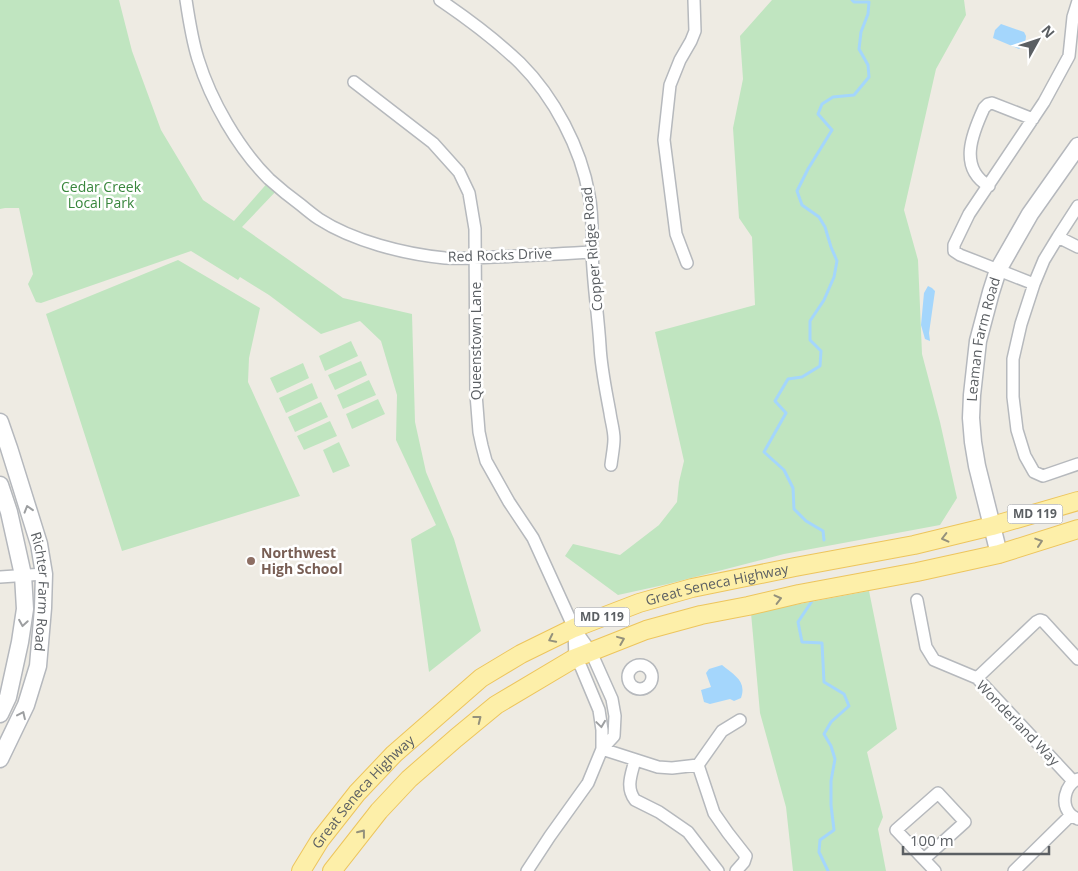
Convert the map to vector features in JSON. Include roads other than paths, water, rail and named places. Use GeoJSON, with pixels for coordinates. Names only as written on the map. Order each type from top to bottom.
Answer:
{"type":"FeatureCollection","features":[{"type":"Feature","properties":{"kind":"main road","name":"Leaman Farm Road"},"geometry":{"type":"LineString","coordinates":[[999,554],[977,466],[971,418],[978,341],[990,292],[998,270],[1030,214],[1078,146]]}},
{"type":"Feature","properties":{"kind":"main road","name":"Richter Farm Road"},"geometry":{"type":"LineString","coordinates":[[0,422],[39,544],[44,574],[38,666],[26,705],[0,759]]}},
{"type":"Feature","properties":{"kind":"main road","name":"Richter Farm Road"},"geometry":{"type":"LineString","coordinates":[[0,485],[9,512],[23,574],[25,608],[8,697],[0,714]]}},
{"type":"Feature","properties":{"kind":"main road","name":"Great Seneca Highway"},"geometry":{"type":"LineString","coordinates":[[301,871],[320,840],[357,793],[400,748],[481,678],[521,654],[574,628],[639,603],[692,588],[914,545],[1078,502]]}},
{"type":"Feature","properties":{"kind":"main road","name":"Great Seneca Highway"},"geometry":{"type":"LineString","coordinates":[[332,871],[409,778],[496,706],[583,655],[646,630],[701,615],[999,554],[1078,529]]}},
{"type":"Feature","properties":{"kind":"street","name":"Red Rocks Drive"},"geometry":{"type":"LineString","coordinates":[[186,0],[198,60],[226,124],[245,151],[270,180],[319,220],[378,245],[446,258],[592,252]]}},
{"type":"Feature","properties":{"kind":"street","name":"Copper Ridge Road"},"geometry":{"type":"LineString","coordinates":[[440,0],[470,21],[520,63],[547,96],[562,120],[584,170],[593,224],[592,252],[600,352],[614,437],[611,465]]}},
{"type":"Feature","properties":{"kind":"street"},"geometry":{"type":"LineString","coordinates":[[686,263],[676,234],[664,140],[670,85],[695,31],[694,0]]}},
{"type":"Feature","properties":{"kind":"street"},"geometry":{"type":"LineString","coordinates":[[1034,284],[960,255],[954,251],[954,245],[969,214],[1074,58],[1073,17],[1078,1]]}},
{"type":"Feature","properties":{"kind":"street","name":"Queenstown Lane"},"geometry":{"type":"LineString","coordinates":[[354,82],[433,143],[459,172],[469,193],[475,229],[476,404],[482,446],[486,461],[532,538],[574,628]]}},
{"type":"Feature","properties":{"kind":"street"},"geometry":{"type":"LineString","coordinates":[[989,186],[977,177],[970,158],[970,147],[984,108],[992,103],[1033,119]]}},
{"type":"Feature","properties":{"kind":"street"},"geometry":{"type":"LineString","coordinates":[[1078,206],[1044,260],[1021,324],[1013,360],[1013,396],[1017,430],[1025,456],[1034,472],[1043,476],[1078,464]]}},
{"type":"Feature","properties":{"kind":"street"},"geometry":{"type":"LineString","coordinates":[[1058,237],[1078,247]]}},
{"type":"Feature","properties":{"kind":"street"},"geometry":{"type":"LineString","coordinates":[[0,577],[44,574]]}},
{"type":"Feature","properties":{"kind":"street","name":"Wonderland Way"},"geometry":{"type":"LineString","coordinates":[[917,600],[926,647],[934,660],[977,678],[1076,780]]}},
{"type":"Feature","properties":{"kind":"street"},"geometry":{"type":"LineString","coordinates":[[977,678],[1040,620],[1044,620],[1078,659]]}},
{"type":"Feature","properties":{"kind":"street"},"geometry":{"type":"LineString","coordinates":[[527,871],[588,783],[602,749],[614,736],[615,716],[612,699],[607,687],[583,655],[574,628]]}},
{"type":"Feature","properties":{"kind":"street"},"geometry":{"type":"LineString","coordinates":[[583,655],[581,667],[599,710],[602,749]]}},
{"type":"Feature","properties":{"kind":"street"},"geometry":{"type":"LineString","coordinates":[[591,692],[628,682]]}},
{"type":"Feature","properties":{"kind":"street"},"geometry":{"type":"LineString","coordinates":[[602,749],[658,767],[672,768],[698,765],[722,731],[740,720]]}},
{"type":"Feature","properties":{"kind":"street"},"geometry":{"type":"LineString","coordinates":[[636,760],[629,786],[632,796],[635,800],[659,812],[688,832],[718,871]]}},
{"type":"Feature","properties":{"kind":"street"},"geometry":{"type":"LineString","coordinates":[[698,765],[714,813],[746,856],[744,862],[736,871]]}},
{"type":"Feature","properties":{"kind":"street"},"geometry":{"type":"LineString","coordinates":[[1014,871],[1074,817],[1066,808],[1065,797],[1068,788],[1076,780]]}},
{"type":"Feature","properties":{"kind":"street"},"geometry":{"type":"LineString","coordinates":[[924,859],[965,822],[938,793],[896,830],[935,871]]}},
{"type":"Feature","properties":{"kind":"water"},"geometry":{"type":"Polygon","coordinates":[[[1001,24],[1024,32],[1026,36],[1025,45],[1019,49],[993,38],[995,30],[1001,24]]]}},
{"type":"Feature","properties":{"kind":"water"},"geometry":{"type":"Polygon","coordinates":[[[928,286],[935,291],[929,333],[930,341],[925,339],[921,325],[924,293],[928,286]]]}},
{"type":"Feature","properties":{"kind":"water"},"geometry":{"type":"Polygon","coordinates":[[[722,665],[735,675],[741,683],[741,698],[734,701],[730,699],[710,704],[704,702],[701,690],[711,687],[706,673],[709,669],[722,665]]]}},
{"type":"Feature","properties":{"kind":"waterway"},"geometry":{"type":"LineString","coordinates":[[824,540],[823,531],[806,521],[794,509],[793,488],[784,470],[764,452],[786,413],[775,401],[788,379],[802,377],[820,366],[821,351],[810,340],[810,321],[824,300],[834,277],[837,261],[825,227],[819,217],[802,205],[797,191],[832,130],[818,114],[822,104],[833,97],[854,95],[869,77],[868,65],[859,49],[861,32],[868,14],[869,2],[854,2],[852,0]]}},
{"type":"Feature","properties":{"kind":"waterway"},"geometry":{"type":"LineString","coordinates":[[812,601],[798,622],[802,642],[822,643],[824,682],[844,694],[849,706],[831,722],[824,734],[831,746],[835,759],[831,781],[834,830],[820,840],[819,852],[828,871]]}},
{"type":"Feature","properties":{"kind":"place","name":"Northwest High School"},"geometry":{"type":"Point","coordinates":[251,561]}},
{"type":"Feature","properties":{"kind":"park label","name":"Cedar Creek Local Park"},"geometry":{"type":"Point","coordinates":[101,196]}}]}
